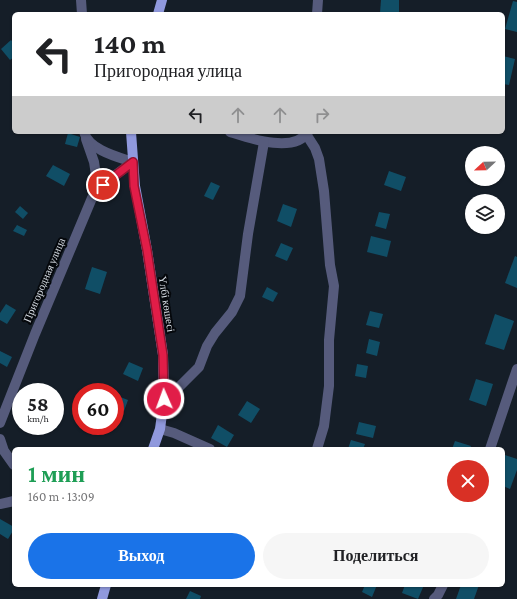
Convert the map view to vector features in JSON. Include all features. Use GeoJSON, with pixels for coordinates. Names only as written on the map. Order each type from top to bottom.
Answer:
{"type":"FeatureCollection","features":[{"type":"Feature","properties":{"kind":"main road"},"geometry":{"type":"LineString","coordinates":[[159,12],[162,0]]}},
{"type":"Feature","properties":{"kind":"main road","name":"Үлбі көшесі"},"geometry":{"type":"LineString","coordinates":[[131,134],[134,186],[147,250],[163,355],[164,399],[160,429],[154,447]]}},
{"type":"Feature","properties":{"kind":"main road"},"geometry":{"type":"LineString","coordinates":[[102,599],[105,587]]}},
{"type":"Feature","properties":{"kind":"street"},"geometry":{"type":"LineString","coordinates":[[81,0],[82,12]]}},
{"type":"Feature","properties":{"kind":"street"},"geometry":{"type":"LineString","coordinates":[[317,12],[318,0]]}},
{"type":"Feature","properties":{"kind":"street"},"geometry":{"type":"LineString","coordinates":[[85,134],[97,148],[133,162]]}},
{"type":"Feature","properties":{"kind":"street"},"geometry":{"type":"LineString","coordinates":[[85,134],[94,162],[98,188]]}},
{"type":"Feature","properties":{"kind":"street"},"geometry":{"type":"LineString","coordinates":[[237,134],[264,142],[278,144],[296,141],[306,134]]}},
{"type":"Feature","properties":{"kind":"street"},"geometry":{"type":"LineString","coordinates":[[308,134],[319,159],[324,191],[330,265],[334,286],[329,340],[329,386],[324,426],[318,447]]}},
{"type":"Feature","properties":{"kind":"street"},"geometry":{"type":"LineString","coordinates":[[164,399],[179,387],[199,367],[207,346],[215,333],[232,312],[240,296],[248,234],[264,142]]}},
{"type":"Feature","properties":{"kind":"street","name":"Пригородная улица"},"geometry":{"type":"LineString","coordinates":[[0,423],[53,290],[92,198],[98,188],[133,162]]}},
{"type":"Feature","properties":{"kind":"street"},"geometry":{"type":"LineString","coordinates":[[491,447],[517,369]]}},
{"type":"Feature","properties":{"kind":"street"},"geometry":{"type":"LineString","coordinates":[[160,429],[174,433],[206,447]]}},
{"type":"Feature","properties":{"kind":"street"},"geometry":{"type":"LineString","coordinates":[[0,438],[4,452],[12,463]]}},
{"type":"Feature","properties":{"kind":"street"},"geometry":{"type":"LineString","coordinates":[[0,504],[12,501]]}},
{"type":"Feature","properties":{"kind":"street"},"geometry":{"type":"LineString","coordinates":[[434,599],[442,587]]}},
{"type":"Feature","properties":{"kind":"building"},"geometry":{"type":"Polygon","coordinates":[[[381,0],[399,0],[399,12],[380,12],[381,0]]]}},
{"type":"Feature","properties":{"kind":"building"},"geometry":{"type":"Polygon","coordinates":[[[513,1],[517,2],[517,32],[505,29],[513,1]]]}},
{"type":"Feature","properties":{"kind":"building"},"geometry":{"type":"Polygon","coordinates":[[[11,40],[12,58],[10,60],[1,49],[11,40]]]}},
{"type":"Feature","properties":{"kind":"building"},"geometry":{"type":"Polygon","coordinates":[[[505,56],[515,59],[509,85],[505,84],[505,56]]]}},
{"type":"Feature","properties":{"kind":"building"},"geometry":{"type":"Polygon","coordinates":[[[68,134],[80,137],[77,147],[65,144],[68,134]]]}},
{"type":"Feature","properties":{"kind":"building"},"geometry":{"type":"Polygon","coordinates":[[[53,165],[70,174],[64,186],[46,176],[53,165]]]}},
{"type":"Feature","properties":{"kind":"building"},"geometry":{"type":"Polygon","coordinates":[[[389,171],[406,177],[401,191],[384,185],[389,171]]]}},
{"type":"Feature","properties":{"kind":"building"},"geometry":{"type":"Polygon","coordinates":[[[211,182],[220,186],[213,200],[204,196],[211,182]]]}},
{"type":"Feature","properties":{"kind":"building"},"geometry":{"type":"Polygon","coordinates":[[[283,204],[297,209],[291,227],[277,221],[283,204]]]}},
{"type":"Feature","properties":{"kind":"building"},"geometry":{"type":"Polygon","coordinates":[[[20,206],[28,213],[23,219],[15,212],[20,206]]]}},
{"type":"Feature","properties":{"kind":"building"},"geometry":{"type":"Polygon","coordinates":[[[379,212],[390,214],[386,229],[375,226],[379,212]]]}},
{"type":"Feature","properties":{"kind":"building"},"geometry":{"type":"Polygon","coordinates":[[[17,225],[27,230],[24,236],[13,231],[17,225]]]}},
{"type":"Feature","properties":{"kind":"building"},"geometry":{"type":"Polygon","coordinates":[[[371,236],[391,241],[387,257],[367,252],[371,236]]]}},
{"type":"Feature","properties":{"kind":"building"},"geometry":{"type":"Polygon","coordinates":[[[281,243],[293,248],[287,261],[275,256],[281,243]]]}},
{"type":"Feature","properties":{"kind":"building"},"geometry":{"type":"Polygon","coordinates":[[[515,256],[517,257],[517,288],[505,283],[515,256]]]}},
{"type":"Feature","properties":{"kind":"building"},"geometry":{"type":"Polygon","coordinates":[[[92,267],[107,272],[100,294],[85,289],[92,267]]]}},
{"type":"Feature","properties":{"kind":"building"},"geometry":{"type":"Polygon","coordinates":[[[267,287],[278,293],[273,302],[262,297],[267,287]]]}},
{"type":"Feature","properties":{"kind":"building"},"geometry":{"type":"Polygon","coordinates":[[[6,304],[16,310],[7,324],[0,320],[0,313],[6,304]]]}},
{"type":"Feature","properties":{"kind":"building"},"geometry":{"type":"Polygon","coordinates":[[[370,311],[383,314],[379,328],[366,325],[370,311]]]}},
{"type":"Feature","properties":{"kind":"building"},"geometry":{"type":"Polygon","coordinates":[[[495,314],[514,321],[504,350],[485,344],[495,314]]]}},
{"type":"Feature","properties":{"kind":"building"},"geometry":{"type":"Polygon","coordinates":[[[369,339],[380,342],[377,356],[366,353],[369,339]]]}},
{"type":"Feature","properties":{"kind":"building"},"geometry":{"type":"Polygon","coordinates":[[[0,351],[12,357],[7,367],[0,363],[0,351]]]}},
{"type":"Feature","properties":{"kind":"building"},"geometry":{"type":"Polygon","coordinates":[[[129,362],[143,368],[138,381],[123,374],[129,362]]]}},
{"type":"Feature","properties":{"kind":"building"},"geometry":{"type":"Polygon","coordinates":[[[357,364],[368,366],[366,378],[355,376],[357,364]]]}},
{"type":"Feature","properties":{"kind":"building"},"geometry":{"type":"Polygon","coordinates":[[[476,379],[493,384],[486,406],[469,400],[476,379]]]}},
{"type":"Feature","properties":{"kind":"building"},"geometry":{"type":"Polygon","coordinates":[[[124,398],[128,400],[124,411],[124,398]]]}},
{"type":"Feature","properties":{"kind":"building"},"geometry":{"type":"Polygon","coordinates":[[[247,401],[260,409],[251,423],[238,415],[247,401]]]}},
{"type":"Feature","properties":{"kind":"building"},"geometry":{"type":"Polygon","coordinates":[[[359,422],[376,426],[373,438],[356,434],[359,422]]]}},
{"type":"Feature","properties":{"kind":"building"},"geometry":{"type":"Polygon","coordinates":[[[218,425],[234,435],[227,447],[211,438],[218,425]]]}},
{"type":"Feature","properties":{"kind":"building"},"geometry":{"type":"Polygon","coordinates":[[[351,440],[365,444],[364,447],[349,447],[351,440]]]}},
{"type":"Feature","properties":{"kind":"building"},"geometry":{"type":"Polygon","coordinates":[[[455,441],[471,446],[471,447],[453,447],[455,441]]]}},
{"type":"Feature","properties":{"kind":"building"},"geometry":{"type":"Polygon","coordinates":[[[505,455],[517,459],[517,470],[510,489],[505,487],[505,455]]]}},
{"type":"Feature","properties":{"kind":"building"},"geometry":{"type":"Polygon","coordinates":[[[0,519],[12,526],[12,532],[8,539],[0,534],[0,519]]]}},
{"type":"Feature","properties":{"kind":"building"},"geometry":{"type":"Polygon","coordinates":[[[364,587],[376,587],[372,597],[362,592],[364,587]]]}},
{"type":"Feature","properties":{"kind":"building"},"geometry":{"type":"Polygon","coordinates":[[[404,587],[423,587],[418,599],[402,593],[404,587]]]}},
{"type":"Feature","properties":{"kind":"building"},"geometry":{"type":"Polygon","coordinates":[[[460,587],[478,587],[474,599],[456,599],[460,587]]]}},
{"type":"Feature","properties":{"kind":"building"},"geometry":{"type":"Polygon","coordinates":[[[190,591],[201,596],[200,599],[186,599],[190,591]]]}},
{"type":"Feature","properties":{"kind":"route"},"geometry":{"type":"LineString","coordinates":[[103,185],[133,162],[134,186],[147,250],[163,355],[164,399]]}}]}
